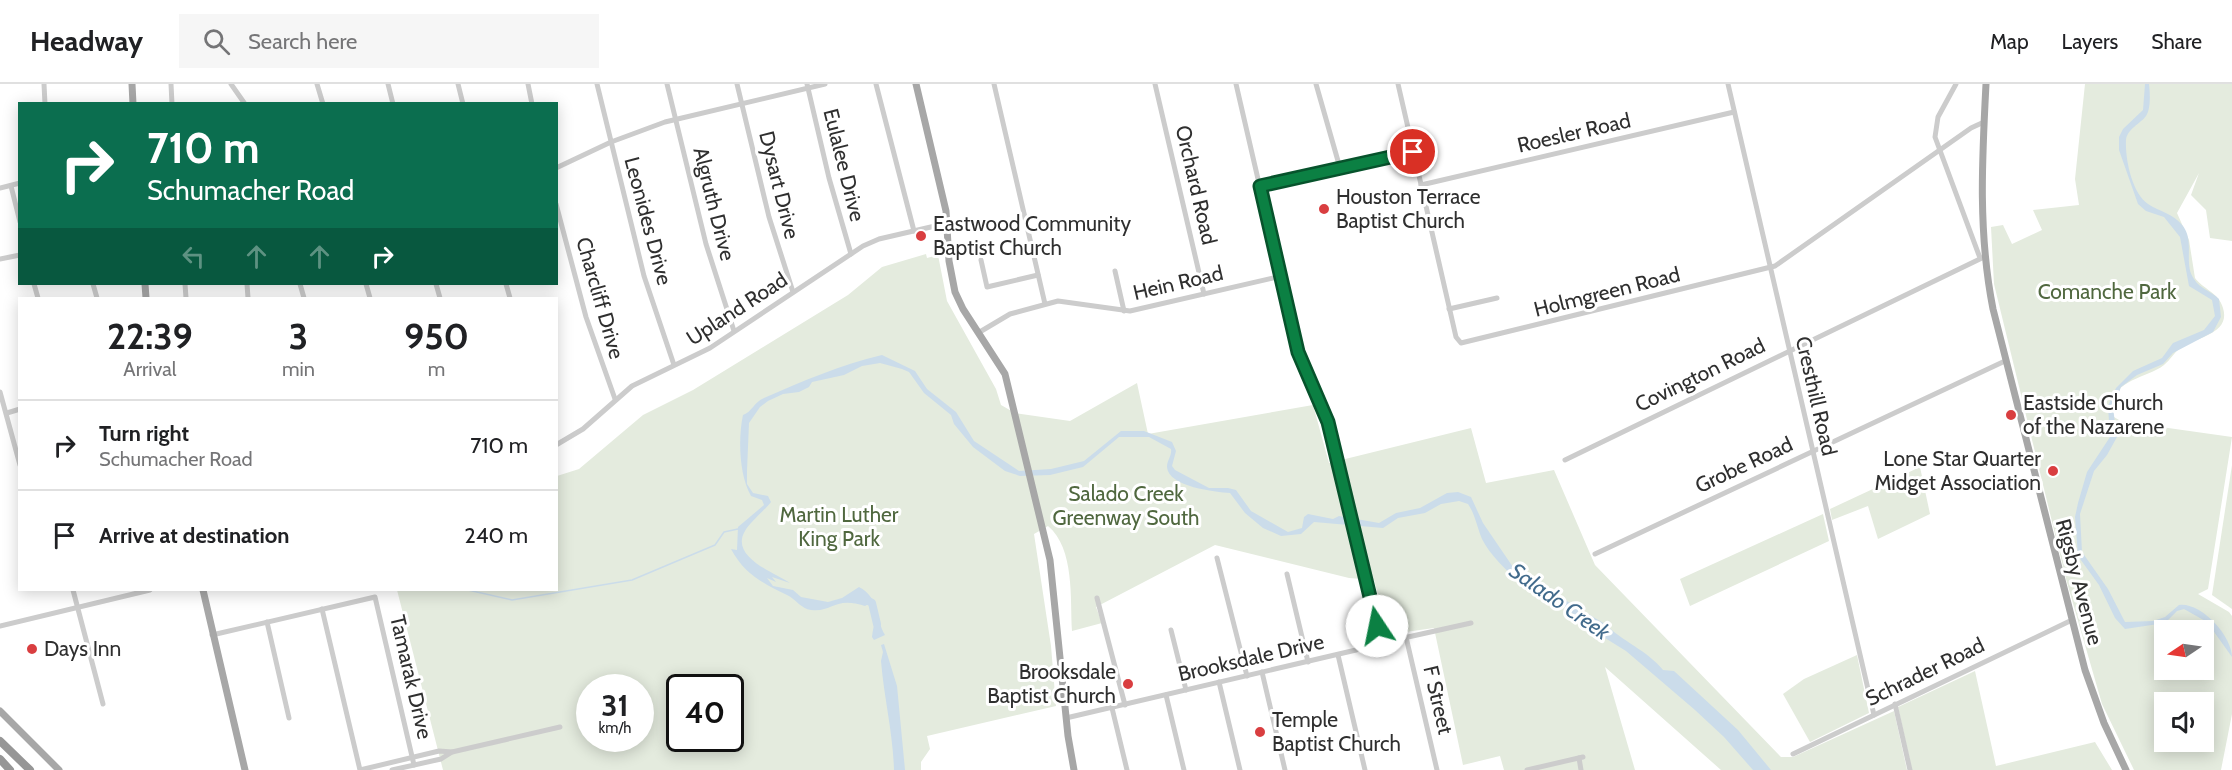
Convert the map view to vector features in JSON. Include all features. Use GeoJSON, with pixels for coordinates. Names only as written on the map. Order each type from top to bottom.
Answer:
{"type":"FeatureCollection","features":[{"type":"Feature","properties":{"kind":"highway"},"geometry":{"type":"LineString","coordinates":[[0,741],[30,770]]}},
{"type":"Feature","properties":{"kind":"highway"},"geometry":{"type":"LineString","coordinates":[[0,759],[10,770]]}},
{"type":"Feature","properties":{"kind":"main road"},"geometry":{"type":"LineString","coordinates":[[132,84],[133,102]]}},
{"type":"Feature","properties":{"kind":"main road"},"geometry":{"type":"LineString","coordinates":[[916,84],[948,223],[949,261],[955,292],[978,333],[1000,365],[1014,403],[1052,572],[1066,718],[1074,770]]}},
{"type":"Feature","properties":{"kind":"main road","name":"Rigsby Avenue"},"geometry":{"type":"LineString","coordinates":[[1986,84],[1981,203],[1982,258],[2005,361],[2072,620],[2096,703],[2126,770]]}},
{"type":"Feature","properties":{"kind":"main road"},"geometry":{"type":"LineString","coordinates":[[203,591],[245,770]]}},
{"type":"Feature","properties":{"kind":"main road"},"geometry":{"type":"LineString","coordinates":[[0,711],[58,770]]}},
{"type":"Feature","properties":{"kind":"street"},"geometry":{"type":"LineString","coordinates":[[44,84],[45,102]]}},
{"type":"Feature","properties":{"kind":"street"},"geometry":{"type":"LineString","coordinates":[[171,84],[172,102]]}},
{"type":"Feature","properties":{"kind":"street"},"geometry":{"type":"LineString","coordinates":[[231,84],[244,102]]}},
{"type":"Feature","properties":{"kind":"street"},"geometry":{"type":"LineString","coordinates":[[317,84],[322,102]]}},
{"type":"Feature","properties":{"kind":"street"},"geometry":{"type":"LineString","coordinates":[[388,84],[392,102]]}},
{"type":"Feature","properties":{"kind":"street"},"geometry":{"type":"LineString","coordinates":[[458,84],[462,102]]}},
{"type":"Feature","properties":{"kind":"street"},"geometry":{"type":"LineString","coordinates":[[528,84],[532,102]]}},
{"type":"Feature","properties":{"kind":"street","name":"Leonides Drive"},"geometry":{"type":"LineString","coordinates":[[597,84],[644,276],[674,365]]}},
{"type":"Feature","properties":{"kind":"street","name":"Algruth Drive"},"geometry":{"type":"LineString","coordinates":[[667,84],[703,232],[734,331]]}},
{"type":"Feature","properties":{"kind":"street","name":"Dysart Drive"},"geometry":{"type":"LineString","coordinates":[[737,84],[769,217],[793,292]]}},
{"type":"Feature","properties":{"kind":"street"},"geometry":{"type":"LineString","coordinates":[[558,167],[611,142],[676,119],[807,86],[825,84]]}},
{"type":"Feature","properties":{"kind":"street"},"geometry":{"type":"LineString","coordinates":[[876,84],[914,231]]}},
{"type":"Feature","properties":{"kind":"street"},"geometry":{"type":"LineString","coordinates":[[994,84],[1045,304]]}},
{"type":"Feature","properties":{"kind":"street","name":"Orchard Road"},"geometry":{"type":"LineString","coordinates":[[1155,84],[1204,294]]}},
{"type":"Feature","properties":{"kind":"street"},"geometry":{"type":"LineString","coordinates":[[1236,84],[1298,352],[1325,414],[1338,463],[1377,621],[1374,634],[1390,641],[1471,623]]}},
{"type":"Feature","properties":{"kind":"street"},"geometry":{"type":"LineString","coordinates":[[1316,84],[1340,168]]}},
{"type":"Feature","properties":{"kind":"street","name":"Holmgreen Road"},"geometry":{"type":"LineString","coordinates":[[1398,84],[1457,340],[1465,343],[1769,268],[1974,126],[1984,122]]}},
{"type":"Feature","properties":{"kind":"street","name":"Cresthill Road"},"geometry":{"type":"LineString","coordinates":[[1728,84],[1874,715]]}},
{"type":"Feature","properties":{"kind":"street"},"geometry":{"type":"LineString","coordinates":[[1956,84],[1936,124],[1935,137],[1982,258]]}},
{"type":"Feature","properties":{"kind":"street","name":"Eulalee Drive"},"geometry":{"type":"LineString","coordinates":[[807,86],[829,178],[851,254]]}},
{"type":"Feature","properties":{"kind":"street","name":"Roesler Road"},"geometry":{"type":"LineString","coordinates":[[1421,185],[1734,112]]}},
{"type":"Feature","properties":{"kind":"street"},"geometry":{"type":"LineString","coordinates":[[1260,186],[1413,152]]}},
{"type":"Feature","properties":{"kind":"street"},"geometry":{"type":"LineString","coordinates":[[0,188],[18,184]]}},
{"type":"Feature","properties":{"kind":"street"},"geometry":{"type":"LineString","coordinates":[[10,186],[18,215]]}},
{"type":"Feature","properties":{"kind":"street","name":"Charcliff Drive"},"geometry":{"type":"LineString","coordinates":[[558,212],[586,317],[615,399]]}},
{"type":"Feature","properties":{"kind":"street","name":"Upland Road"},"geometry":{"type":"LineString","coordinates":[[558,445],[583,429],[615,399],[639,382],[699,355],[871,242],[948,223]]}},
{"type":"Feature","properties":{"kind":"street"},"geometry":{"type":"LineString","coordinates":[[0,260],[18,256]]}},
{"type":"Feature","properties":{"kind":"street","name":"Covington Road"},"geometry":{"type":"LineString","coordinates":[[1565,460],[1982,258]]}},
{"type":"Feature","properties":{"kind":"street"},"geometry":{"type":"LineString","coordinates":[[981,260],[987,287],[1038,275]]}},
{"type":"Feature","properties":{"kind":"street"},"geometry":{"type":"LineString","coordinates":[[1115,271],[1124,311]]}},
{"type":"Feature","properties":{"kind":"street","name":"Hein Road"},"geometry":{"type":"LineString","coordinates":[[978,333],[1010,314],[1045,304],[1069,301],[1124,311],[1282,276]]}},
{"type":"Feature","properties":{"kind":"street"},"geometry":{"type":"LineString","coordinates":[[1449,309],[1497,298]]}},
{"type":"Feature","properties":{"kind":"street","name":"Grobe Road"},"geometry":{"type":"LineString","coordinates":[[1595,554],[2005,361]]}},
{"type":"Feature","properties":{"kind":"street"},"geometry":{"type":"LineString","coordinates":[[0,392],[18,457]]}},
{"type":"Feature","properties":{"kind":"street"},"geometry":{"type":"LineString","coordinates":[[7,412],[18,410]]}},
{"type":"Feature","properties":{"kind":"street"},"geometry":{"type":"LineString","coordinates":[[1218,558],[1247,676]]}},
{"type":"Feature","properties":{"kind":"street"},"geometry":{"type":"LineString","coordinates":[[1287,574],[1308,662]]}},
{"type":"Feature","properties":{"kind":"street"},"geometry":{"type":"LineString","coordinates":[[73,591],[103,704]]}},
{"type":"Feature","properties":{"kind":"street"},"geometry":{"type":"LineString","coordinates":[[0,626],[137,591]]}},
{"type":"Feature","properties":{"kind":"street","name":"Tamarak Drive"},"geometry":{"type":"LineString","coordinates":[[322,609],[375,597],[414,765]]}},
{"type":"Feature","properties":{"kind":"street"},"geometry":{"type":"LineString","coordinates":[[1097,598],[1125,705]]}},
{"type":"Feature","properties":{"kind":"street"},"geometry":{"type":"LineString","coordinates":[[212,635],[322,609],[360,770],[439,751],[452,752],[560,727]]}},
{"type":"Feature","properties":{"kind":"street","name":"Schrader Road"},"geometry":{"type":"LineString","coordinates":[[1793,754],[2072,620]]}},
{"type":"Feature","properties":{"kind":"street"},"geometry":{"type":"LineString","coordinates":[[267,622],[289,717]]}},
{"type":"Feature","properties":{"kind":"street"},"geometry":{"type":"LineString","coordinates":[[1171,630],[1186,690]]}},
{"type":"Feature","properties":{"kind":"street","name":"Brooksdale Drive"},"geometry":{"type":"LineString","coordinates":[[1066,718],[1338,655],[1360,649],[1374,634]]}},
{"type":"Feature","properties":{"kind":"street","name":"F Street"},"geometry":{"type":"LineString","coordinates":[[1406,637],[1437,770]]}},
{"type":"Feature","properties":{"kind":"street"},"geometry":{"type":"LineString","coordinates":[[1338,655],[1365,770]]}},
{"type":"Feature","properties":{"kind":"street"},"geometry":{"type":"LineString","coordinates":[[1262,672],[1285,770]]}},
{"type":"Feature","properties":{"kind":"street"},"geometry":{"type":"LineString","coordinates":[[1219,682],[1240,770]]}},
{"type":"Feature","properties":{"kind":"street"},"geometry":{"type":"LineString","coordinates":[[1166,695],[1184,770]]}},
{"type":"Feature","properties":{"kind":"street"},"geometry":{"type":"LineString","coordinates":[[1895,704],[1910,770]]}},
{"type":"Feature","properties":{"kind":"street"},"geometry":{"type":"LineString","coordinates":[[1112,708],[1127,770]]}},
{"type":"Feature","properties":{"kind":"street"},"geometry":{"type":"LineString","coordinates":[[392,770],[441,759],[452,752]]}},
{"type":"Feature","properties":{"kind":"street"},"geometry":{"type":"LineString","coordinates":[[1527,770],[1581,758],[1581,770]]}},
{"type":"Feature","properties":{"kind":"green space","name":"Comanche Park"},"geometry":{"type":"Polygon","coordinates":[[[2085,84],[2232,84],[2232,241],[2210,238],[2206,210],[2191,195],[2199,173],[2177,213],[2189,240],[2195,278],[2221,303],[2224,317],[2222,324],[2210,334],[2180,348],[2156,370],[2129,382],[2115,395],[2113,404],[2114,417],[2129,426],[2147,425],[2232,437],[2208,589],[2198,594],[2232,616],[2232,714],[2221,770],[2134,770],[2102,704],[2066,579],[1994,284],[1991,227],[2003,225],[2012,244],[2042,230],[2033,210],[2079,205],[2075,179],[2085,84]]]}},
{"type":"Feature","properties":{"kind":"green space","name":"Martin Luther King Park"},"geometry":{"type":"Polygon","coordinates":[[[926,254],[927,258],[938,255],[947,301],[996,389],[1001,405],[1015,413],[1070,421],[1137,383],[1148,434],[1313,405],[1329,463],[1471,428],[1486,483],[1554,470],[1595,565],[1781,757],[1793,757],[1894,711],[1907,770],[1721,770],[1605,667],[1635,770],[1504,770],[1500,756],[1463,765],[1434,628],[1384,635],[1386,625],[1374,580],[1349,578],[1215,545],[1096,607],[1102,623],[1072,631],[1071,590],[1067,561],[1057,536],[1048,526],[1034,534],[1051,646],[1056,706],[927,736],[930,749],[921,762],[921,770],[443,770],[397,591],[558,591],[558,476],[579,469],[643,415],[693,390],[848,295],[882,267],[926,254]]]}},
{"type":"Feature","properties":{"kind":"green space"},"geometry":{"type":"Polygon","coordinates":[[[2232,465],[2232,609],[2212,595],[2232,465]]]}},
{"type":"Feature","properties":{"kind":"green space"},"geometry":{"type":"Polygon","coordinates":[[[1920,467],[1930,514],[1878,539],[1868,506],[1832,520],[1830,509],[1920,467]]]}},
{"type":"Feature","properties":{"kind":"green space"},"geometry":{"type":"Polygon","coordinates":[[[1823,514],[1829,541],[1690,606],[1680,579],[1823,514]]]}},
{"type":"Feature","properties":{"kind":"green space"},"geometry":{"type":"Polygon","coordinates":[[[1857,655],[1869,713],[1810,742],[1783,694],[1804,679],[1857,655]]]}},
{"type":"Feature","properties":{"kind":"green space"},"geometry":{"type":"Polygon","coordinates":[[[1975,671],[1996,766],[2095,742],[2112,770],[1912,770],[1898,707],[1975,671]]]}},
{"type":"Feature","properties":{"kind":"water"},"geometry":{"type":"Polygon","coordinates":[[[2145,84],[2149,84],[2148,113],[2129,133],[2126,140],[2127,156],[2134,184],[2142,199],[2175,218],[2183,226],[2188,239],[2191,273],[2199,285],[2219,299],[2221,317],[2213,332],[2173,353],[2163,364],[2137,375],[2121,387],[2113,408],[2117,437],[2107,455],[2094,471],[2080,514],[2082,552],[2108,589],[2125,622],[2154,621],[2154,625],[2125,629],[2115,618],[2099,585],[2078,556],[2075,517],[2078,503],[2087,472],[2110,437],[2108,406],[2116,388],[2133,371],[2162,358],[2173,343],[2204,330],[2215,316],[2212,300],[2189,286],[2180,237],[2164,217],[2146,211],[2138,204],[2119,150],[2119,137],[2123,129],[2143,110],[2145,84]]]}},
{"type":"Feature","properties":{"kind":"water"},"geometry":{"type":"Polygon","coordinates":[[[882,355],[915,371],[927,389],[956,412],[974,441],[1019,471],[1051,469],[1084,461],[1121,431],[1144,431],[1172,442],[1176,451],[1172,466],[1175,470],[1209,488],[1236,490],[1251,511],[1288,532],[1302,528],[1304,517],[1308,514],[1333,519],[1339,516],[1379,523],[1396,513],[1420,508],[1447,493],[1458,492],[1471,497],[1483,523],[1515,570],[1605,624],[1650,657],[1663,670],[1674,671],[1738,730],[1771,770],[1753,770],[1724,737],[1626,651],[1605,638],[1597,628],[1570,612],[1567,607],[1544,598],[1518,581],[1488,549],[1468,504],[1459,501],[1441,504],[1425,513],[1398,518],[1383,528],[1314,522],[1301,534],[1281,536],[1263,528],[1245,513],[1230,493],[1194,487],[1175,479],[1169,474],[1167,467],[1171,449],[1149,437],[1119,437],[1083,467],[1050,475],[1020,476],[1005,471],[973,447],[954,424],[951,415],[924,393],[909,372],[880,363],[862,366],[844,375],[812,382],[809,387],[799,392],[783,394],[760,407],[749,423],[747,484],[753,493],[768,496],[771,502],[745,531],[742,540],[743,549],[757,563],[790,583],[772,577],[776,582],[767,578],[773,586],[793,590],[801,597],[828,602],[842,598],[859,587],[870,596],[885,635],[874,640],[872,637],[875,615],[870,603],[865,606],[846,603],[818,610],[804,608],[790,597],[755,577],[736,558],[731,549],[737,550],[738,527],[764,505],[762,500],[751,496],[744,478],[740,445],[743,415],[761,400],[779,392],[836,369],[882,355]]]}},
{"type":"Feature","properties":{"kind":"water"},"geometry":{"type":"Polygon","coordinates":[[[2179,605],[2197,609],[2211,620],[2203,620],[2184,609],[2177,611],[2168,620],[2156,620],[2165,617],[2179,605]]]}},
{"type":"Feature","properties":{"kind":"water"},"geometry":{"type":"Polygon","coordinates":[[[2214,622],[2227,640],[2232,657],[2214,632],[2214,622]]]}},
{"type":"Feature","properties":{"kind":"water"},"geometry":{"type":"Polygon","coordinates":[[[884,644],[897,686],[905,770],[894,770],[881,661],[883,652],[881,645],[884,644]]]}},
{"type":"Feature","properties":{"kind":"waterway"},"geometry":{"type":"LineString","coordinates":[[472,591],[512,600],[632,580],[715,545],[724,532],[738,529]]}},
{"type":"Feature","properties":{"kind":"waterway","name":"Salado Creek"},"geometry":{"type":"LineString","coordinates":[[867,600],[872,603],[877,624]]}},
{"type":"Feature","properties":{"kind":"place","name":"Houston Terrace Baptist Church"},"geometry":{"type":"Point","coordinates":[1324,209]}},
{"type":"Feature","properties":{"kind":"place","name":"Eastwood Community Baptist Church"},"geometry":{"type":"Point","coordinates":[921,236]}},
{"type":"Feature","properties":{"kind":"place","name":"Eastside Church of the Nazarene"},"geometry":{"type":"Point","coordinates":[2011,415]}},
{"type":"Feature","properties":{"kind":"place","name":"Lone Star Quarter Midget Association"},"geometry":{"type":"Point","coordinates":[2053,471]}},
{"type":"Feature","properties":{"kind":"place","name":"Days Inn"},"geometry":{"type":"Point","coordinates":[32,649]}},
{"type":"Feature","properties":{"kind":"place","name":"Brooksdale Baptist Church"},"geometry":{"type":"Point","coordinates":[1128,684]}},
{"type":"Feature","properties":{"kind":"place","name":"Temple Baptist Church"},"geometry":{"type":"Point","coordinates":[1260,732]}},
{"type":"Feature","properties":{"kind":"route"},"geometry":{"type":"LineString","coordinates":[[1377,626],[1376,614],[1328,422],[1323,407],[1306,376],[1298,352],[1260,186],[1413,152]]}},
{"type":"Feature","properties":{"kind":"park label","name":"Salado Creek Greenway South"},"geometry":{"type":"Point","coordinates":[1126,506]}}]}
